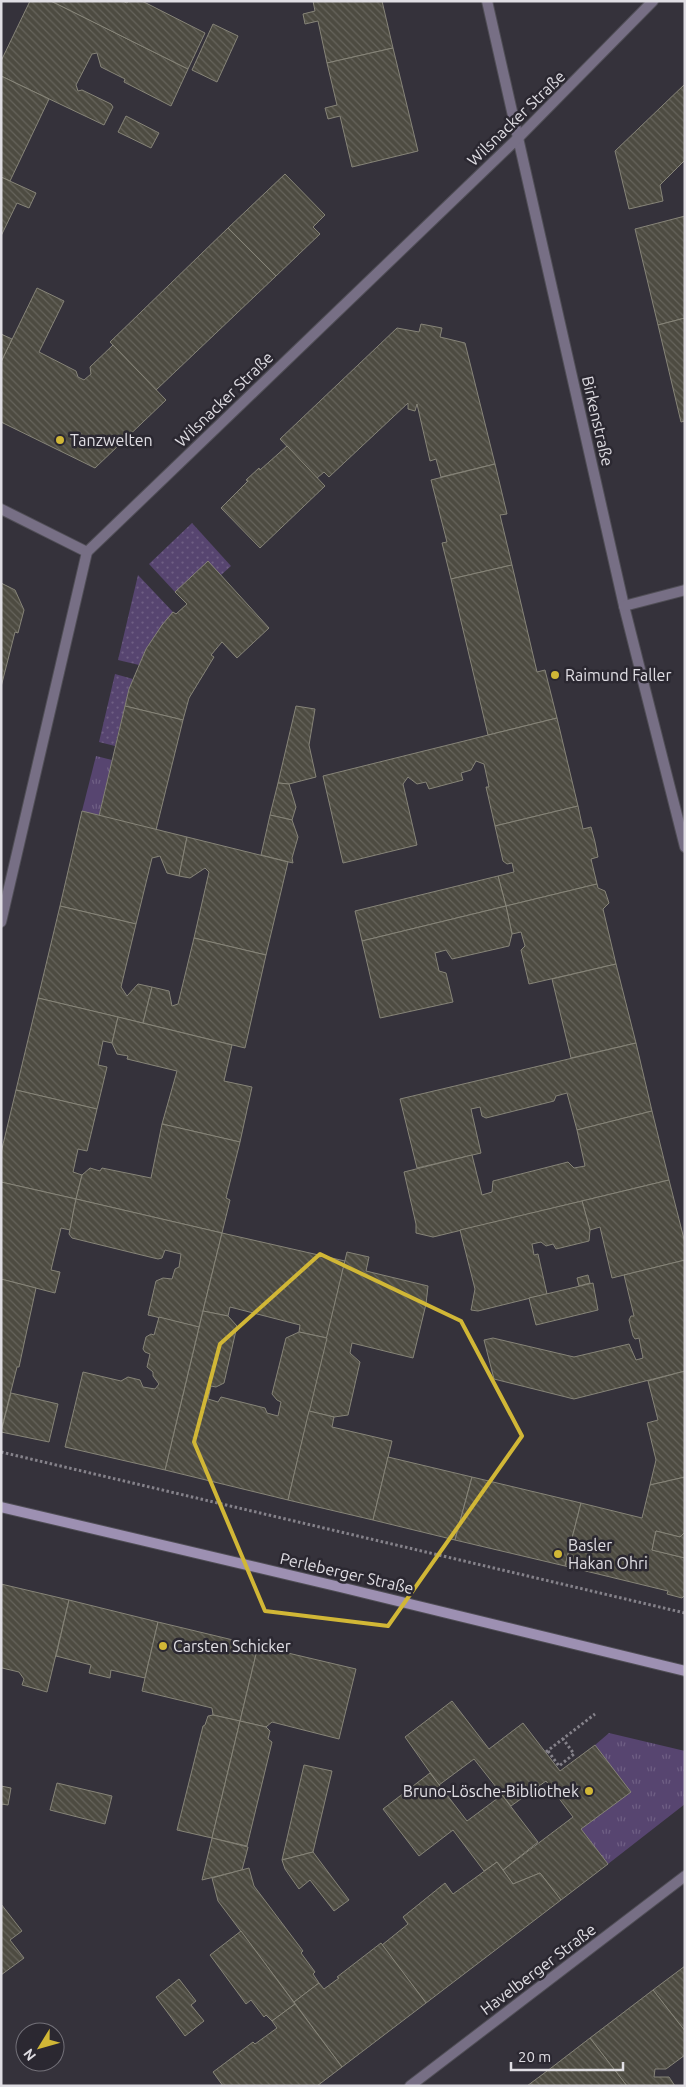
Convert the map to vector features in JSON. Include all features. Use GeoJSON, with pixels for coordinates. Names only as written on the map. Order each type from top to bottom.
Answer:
{"type":"FeatureCollection","features":[{"type":"Feature","properties":{"kind":"main road","name":"Perleberger Straße"},"geometry":{"type":"LineString","coordinates":[[1,1507],[685,1671]]}},
{"type":"Feature","properties":{"kind":"street","name":"Birkenstraße"},"geometry":{"type":"LineString","coordinates":[[487,1],[624,606],[685,847]]}},
{"type":"Feature","properties":{"kind":"street","name":"Wilsnacker Straße"},"geometry":{"type":"LineString","coordinates":[[87,552],[519,137],[653,1]]}},
{"type":"Feature","properties":{"kind":"street"},"geometry":{"type":"LineString","coordinates":[[1,509],[87,552],[1,922]]}},
{"type":"Feature","properties":{"kind":"street"},"geometry":{"type":"LineString","coordinates":[[624,606],[685,590]]}},
{"type":"Feature","properties":{"kind":"street","name":"Havelberger Straße"},"geometry":{"type":"LineString","coordinates":[[410,2086],[685,1876]]}},
{"type":"Feature","properties":{"kind":"path"},"geometry":{"type":"LineString","coordinates":[[1,1452],[685,1614]]}},
{"type":"Feature","properties":{"kind":"path"},"geometry":{"type":"LineString","coordinates":[[563,1739],[574,1754],[559,1766],[547,1752],[563,1739],[595,1714]]}},
{"type":"Feature","properties":{"kind":"highlighted area"},"geometry":{"type":"Polygon","coordinates":[[[320,1254],[461,1321],[522,1436],[388,1626],[265,1611],[194,1442],[220,1344],[320,1254]]]}},
{"type":"Feature","properties":{"kind":"green space"},"geometry":{"type":"Polygon","coordinates":[[[192,523],[231,566],[221,575],[175,592],[149,564],[192,523]]]}},
{"type":"Feature","properties":{"kind":"green space"},"geometry":{"type":"Polygon","coordinates":[[[138,575],[173,612],[146,649],[139,665],[118,660],[138,575]]]}},
{"type":"Feature","properties":{"kind":"green space"},"geometry":{"type":"Polygon","coordinates":[[[115,674],[133,679],[115,746],[99,742],[115,674]]]}},
{"type":"Feature","properties":{"kind":"green space"},"geometry":{"type":"Polygon","coordinates":[[[96,756],[112,760],[99,816],[82,811],[96,756]]]}},
{"type":"Feature","properties":{"kind":"green space"},"geometry":{"type":"Polygon","coordinates":[[[609,1733],[685,1751],[685,1804],[608,1864],[581,1829],[630,1792],[595,1745],[609,1733]]]}},
{"type":"Feature","properties":{"kind":"building"},"geometry":{"type":"Polygon","coordinates":[[[30,1],[51,1],[188,69],[171,106],[124,82],[125,79],[101,67],[97,53],[92,54],[76,85],[78,91],[82,90],[111,104],[113,107],[104,125],[1,76],[1,61],[30,1]]]}},
{"type":"Feature","properties":{"kind":"building"},"geometry":{"type":"Polygon","coordinates":[[[51,1],[122,1],[127,3],[128,1],[142,1],[205,33],[188,69],[51,1]]]}},
{"type":"Feature","properties":{"kind":"building"},"geometry":{"type":"Polygon","coordinates":[[[313,1],[382,1],[393,48],[327,63],[318,21],[305,24],[303,14],[315,11],[313,1]]]}},
{"type":"Feature","properties":{"kind":"building"},"geometry":{"type":"Polygon","coordinates":[[[213,24],[238,36],[217,82],[192,70],[213,24]]]}},
{"type":"Feature","properties":{"kind":"building"},"geometry":{"type":"Polygon","coordinates":[[[393,48],[418,151],[352,167],[340,116],[328,119],[325,108],[337,105],[327,63],[393,48]]]}},
{"type":"Feature","properties":{"kind":"building"},"geometry":{"type":"Polygon","coordinates":[[[1,76],[49,99],[10,181],[1,177],[1,76]]]}},
{"type":"Feature","properties":{"kind":"building"},"geometry":{"type":"Polygon","coordinates":[[[685,84],[685,160],[660,185],[663,201],[629,209],[615,151],[685,84]]]}},
{"type":"Feature","properties":{"kind":"building"},"geometry":{"type":"Polygon","coordinates":[[[126,116],[159,133],[151,148],[118,132],[126,116]]]}},
{"type":"Feature","properties":{"kind":"building"},"geometry":{"type":"Polygon","coordinates":[[[285,174],[325,215],[313,227],[320,234],[276,276],[228,228],[285,174]]]}},
{"type":"Feature","properties":{"kind":"building"},"geometry":{"type":"Polygon","coordinates":[[[1,177],[36,193],[29,208],[17,203],[1,236],[1,177]]]}},
{"type":"Feature","properties":{"kind":"building"},"geometry":{"type":"Polygon","coordinates":[[[685,216],[685,318],[658,325],[635,229],[685,216]]]}},
{"type":"Feature","properties":{"kind":"building"},"geometry":{"type":"Polygon","coordinates":[[[228,228],[276,276],[156,390],[110,342],[228,228]]]}},
{"type":"Feature","properties":{"kind":"building"},"geometry":{"type":"Polygon","coordinates":[[[37,288],[64,301],[39,352],[76,371],[78,377],[84,380],[91,374],[90,367],[113,345],[166,400],[95,468],[1,422],[1,362],[37,288]]]}},
{"type":"Feature","properties":{"kind":"building"},"geometry":{"type":"Polygon","coordinates":[[[685,318],[685,421],[681,422],[658,325],[685,318]]]}},
{"type":"Feature","properties":{"kind":"building"},"geometry":{"type":"Polygon","coordinates":[[[421,324],[442,328],[440,337],[465,343],[495,464],[441,477],[436,459],[430,461],[417,404],[415,411],[408,409],[408,403],[329,477],[324,472],[317,478],[280,439],[397,328],[419,332],[421,324]]]}},
{"type":"Feature","properties":{"kind":"building"},"geometry":{"type":"Polygon","coordinates":[[[1,334],[12,339],[1,362],[1,334]]]}},
{"type":"Feature","properties":{"kind":"building"},"geometry":{"type":"Polygon","coordinates":[[[287,446],[325,486],[260,548],[221,508],[248,481],[246,480],[287,446]]]}},
{"type":"Feature","properties":{"kind":"building"},"geometry":{"type":"Polygon","coordinates":[[[495,464],[507,514],[500,515],[512,565],[451,579],[442,543],[447,542],[431,480],[495,464]]]}},
{"type":"Feature","properties":{"kind":"building"},"geometry":{"type":"Polygon","coordinates":[[[208,561],[269,628],[237,658],[222,642],[211,655],[214,657],[189,698],[183,720],[125,706],[129,689],[146,649],[173,612],[176,614],[187,604],[175,592],[208,561]]]}},
{"type":"Feature","properties":{"kind":"building"},"geometry":{"type":"Polygon","coordinates":[[[512,565],[537,672],[545,670],[557,718],[488,735],[451,579],[512,565]]]}},
{"type":"Feature","properties":{"kind":"building"},"geometry":{"type":"Polygon","coordinates":[[[1,583],[15,590],[24,610],[18,633],[15,632],[1,687],[1,583]]]}},
{"type":"Feature","properties":{"kind":"building"},"geometry":{"type":"Polygon","coordinates":[[[125,706],[183,720],[156,830],[99,816],[125,706]]]}},
{"type":"Feature","properties":{"kind":"building"},"geometry":{"type":"Polygon","coordinates":[[[296,706],[315,709],[309,745],[316,777],[289,784],[278,783],[296,706]]]}},
{"type":"Feature","properties":{"kind":"building"},"geometry":{"type":"Polygon","coordinates":[[[557,718],[578,806],[495,826],[486,787],[489,787],[484,764],[476,761],[471,770],[461,773],[463,780],[429,789],[426,782],[417,784],[408,777],[403,784],[417,845],[343,863],[323,776],[557,718]]]}},
{"type":"Feature","properties":{"kind":"building"},"geometry":{"type":"Polygon","coordinates":[[[278,783],[289,784],[296,807],[292,820],[270,815],[278,783]]]}},
{"type":"Feature","properties":{"kind":"building"},"geometry":{"type":"Polygon","coordinates":[[[578,806],[583,829],[591,827],[595,842],[598,857],[591,859],[597,884],[506,906],[498,876],[514,872],[512,863],[507,864],[503,861],[495,826],[578,806]]]}},
{"type":"Feature","properties":{"kind":"building"},"geometry":{"type":"Polygon","coordinates":[[[82,811],[187,837],[179,876],[167,873],[160,856],[152,858],[136,924],[60,906],[82,811]]]}},
{"type":"Feature","properties":{"kind":"building"},"geometry":{"type":"Polygon","coordinates":[[[270,815],[292,820],[298,837],[292,858],[293,863],[261,855],[270,815]]]}},
{"type":"Feature","properties":{"kind":"building"},"geometry":{"type":"Polygon","coordinates":[[[187,837],[288,862],[266,955],[194,938],[209,872],[205,868],[190,878],[179,876],[187,837]]]}},
{"type":"Feature","properties":{"kind":"building"},"geometry":{"type":"Polygon","coordinates":[[[498,876],[506,906],[362,941],[355,911],[498,876]]]}},
{"type":"Feature","properties":{"kind":"building"},"geometry":{"type":"Polygon","coordinates":[[[597,884],[598,888],[605,891],[609,903],[603,909],[616,964],[529,984],[521,950],[525,946],[521,932],[512,934],[506,906],[597,884]]]}},
{"type":"Feature","properties":{"kind":"building"},"geometry":{"type":"Polygon","coordinates":[[[60,906],[136,924],[121,987],[127,996],[138,984],[152,987],[143,1023],[38,998],[60,906]]]}},
{"type":"Feature","properties":{"kind":"building"},"geometry":{"type":"Polygon","coordinates":[[[506,906],[512,934],[509,946],[452,959],[446,950],[435,953],[439,971],[446,973],[453,1002],[380,1018],[362,941],[506,906]]]}},
{"type":"Feature","properties":{"kind":"building"},"geometry":{"type":"Polygon","coordinates":[[[194,938],[266,955],[245,1048],[143,1023],[152,987],[169,991],[172,1006],[178,1004],[194,938]]]}},
{"type":"Feature","properties":{"kind":"building"},"geometry":{"type":"Polygon","coordinates":[[[616,964],[636,1043],[571,1058],[552,979],[616,964]]]}},
{"type":"Feature","properties":{"kind":"building"},"geometry":{"type":"Polygon","coordinates":[[[38,998],[118,1017],[112,1043],[103,1041],[98,1065],[107,1067],[97,1109],[16,1090],[38,998]]]}},
{"type":"Feature","properties":{"kind":"building"},"geometry":{"type":"Polygon","coordinates":[[[118,1017],[232,1045],[224,1081],[252,1087],[240,1142],[162,1124],[177,1071],[127,1059],[128,1056],[117,1054],[112,1043],[118,1017]]]}},
{"type":"Feature","properties":{"kind":"building"},"geometry":{"type":"Polygon","coordinates":[[[636,1043],[652,1111],[577,1130],[567,1093],[556,1096],[554,1101],[486,1118],[482,1116],[480,1107],[471,1109],[481,1153],[417,1168],[400,1099],[636,1043]]]}},
{"type":"Feature","properties":{"kind":"building"},"geometry":{"type":"Polygon","coordinates":[[[16,1090],[97,1109],[87,1151],[78,1149],[73,1172],[82,1175],[76,1199],[1,1182],[1,1153],[16,1090]]]}},
{"type":"Feature","properties":{"kind":"building"},"geometry":{"type":"Polygon","coordinates":[[[652,1111],[669,1180],[433,1237],[416,1233],[416,1224],[404,1172],[472,1155],[482,1195],[492,1192],[493,1181],[568,1162],[574,1168],[585,1166],[577,1130],[652,1111]]]}},
{"type":"Feature","properties":{"kind":"building"},"geometry":{"type":"Polygon","coordinates":[[[162,1124],[240,1142],[226,1198],[230,1200],[222,1233],[76,1199],[82,1175],[90,1168],[100,1171],[102,1168],[151,1178],[162,1124]]]}},
{"type":"Feature","properties":{"kind":"building"},"geometry":{"type":"Polygon","coordinates":[[[669,1180],[685,1243],[685,1260],[612,1278],[600,1227],[590,1230],[582,1201],[669,1180]]]}},
{"type":"Feature","properties":{"kind":"building"},"geometry":{"type":"Polygon","coordinates":[[[1,1182],[76,1199],[70,1230],[61,1228],[51,1270],[60,1272],[55,1293],[1,1279],[1,1182]]]}},
{"type":"Feature","properties":{"kind":"building"},"geometry":{"type":"Polygon","coordinates":[[[76,1199],[222,1233],[199,1327],[148,1315],[156,1281],[163,1278],[172,1279],[175,1269],[179,1267],[181,1254],[165,1250],[162,1258],[158,1259],[72,1238],[69,1234],[76,1199]]]}},
{"type":"Feature","properties":{"kind":"building"},"geometry":{"type":"Polygon","coordinates":[[[582,1201],[590,1230],[589,1241],[556,1249],[553,1244],[546,1246],[541,1242],[532,1244],[534,1255],[538,1254],[547,1294],[478,1311],[471,1310],[475,1289],[460,1230],[582,1201]]]}},
{"type":"Feature","properties":{"kind":"building"},"geometry":{"type":"Polygon","coordinates":[[[222,1233],[345,1261],[327,1338],[299,1332],[300,1325],[230,1307],[228,1316],[203,1311],[222,1233]]]}},
{"type":"Feature","properties":{"kind":"building"},"geometry":{"type":"Polygon","coordinates":[[[347,1252],[369,1257],[366,1271],[428,1286],[426,1304],[413,1358],[352,1343],[350,1353],[360,1362],[348,1415],[334,1417],[309,1411],[347,1252]]]}},
{"type":"Feature","properties":{"kind":"building"},"geometry":{"type":"Polygon","coordinates":[[[685,1260],[685,1371],[574,1399],[494,1379],[484,1340],[493,1338],[574,1357],[629,1344],[636,1360],[643,1358],[639,1338],[635,1339],[633,1336],[629,1320],[631,1316],[634,1316],[624,1275],[685,1260]]]}},
{"type":"Feature","properties":{"kind":"building"},"geometry":{"type":"Polygon","coordinates":[[[588,1275],[590,1283],[579,1286],[577,1278],[588,1275]]]}},
{"type":"Feature","properties":{"kind":"building"},"geometry":{"type":"Polygon","coordinates":[[[1,1279],[36,1288],[19,1367],[17,1367],[1,1431],[1,1279]]]}},
{"type":"Feature","properties":{"kind":"building"},"geometry":{"type":"Polygon","coordinates":[[[593,1283],[598,1310],[536,1325],[529,1298],[593,1283]]]}},
{"type":"Feature","properties":{"kind":"building"},"geometry":{"type":"Polygon","coordinates":[[[203,1311],[228,1316],[237,1326],[224,1383],[216,1387],[211,1386],[208,1399],[218,1402],[221,1397],[265,1408],[267,1413],[278,1416],[281,1402],[272,1394],[286,1338],[299,1332],[327,1338],[288,1500],[165,1470],[203,1311]]]}},
{"type":"Feature","properties":{"kind":"building"},"geometry":{"type":"Polygon","coordinates":[[[159,1317],[199,1327],[165,1470],[65,1447],[83,1372],[121,1381],[128,1377],[140,1380],[143,1387],[155,1389],[159,1384],[153,1376],[153,1372],[147,1367],[150,1354],[143,1349],[146,1337],[151,1334],[154,1335],[159,1317]]]}},
{"type":"Feature","properties":{"kind":"building"},"geometry":{"type":"Polygon","coordinates":[[[685,1371],[685,1477],[650,1485],[656,1460],[647,1423],[658,1420],[648,1381],[685,1371]]]}},
{"type":"Feature","properties":{"kind":"building"},"geometry":{"type":"Polygon","coordinates":[[[11,1393],[58,1404],[49,1442],[1,1432],[11,1393]]]}},
{"type":"Feature","properties":{"kind":"building"},"geometry":{"type":"Polygon","coordinates":[[[309,1411],[334,1417],[332,1427],[392,1441],[373,1520],[288,1500],[309,1411]]]}},
{"type":"Feature","properties":{"kind":"building"},"geometry":{"type":"Polygon","coordinates":[[[388,1457],[472,1477],[455,1540],[373,1520],[388,1457]]]}},
{"type":"Feature","properties":{"kind":"building"},"geometry":{"type":"Polygon","coordinates":[[[472,1477],[581,1503],[565,1566],[455,1540],[472,1477]]]}},
{"type":"Feature","properties":{"kind":"building"},"geometry":{"type":"Polygon","coordinates":[[[685,1477],[685,1532],[680,1537],[656,1531],[652,1550],[685,1558],[685,1595],[682,1598],[667,1594],[668,1591],[565,1566],[581,1503],[642,1518],[650,1485],[685,1477]]]}},
{"type":"Feature","properties":{"kind":"building"},"geometry":{"type":"Polygon","coordinates":[[[656,1531],[680,1537],[685,1532],[685,1558],[652,1550],[656,1531]]]}},
{"type":"Feature","properties":{"kind":"building"},"geometry":{"type":"Polygon","coordinates":[[[1,1584],[69,1600],[47,1692],[22,1685],[24,1679],[19,1672],[1,1669],[1,1584]]]}},
{"type":"Feature","properties":{"kind":"building"},"geometry":{"type":"Polygon","coordinates":[[[69,1600],[158,1622],[145,1678],[111,1670],[110,1678],[89,1673],[91,1665],[56,1656],[69,1600]]]}},
{"type":"Feature","properties":{"kind":"building"},"geometry":{"type":"Polygon","coordinates":[[[158,1622],[258,1646],[240,1721],[213,1715],[212,1708],[142,1691],[158,1622]]]}},
{"type":"Feature","properties":{"kind":"building"},"geometry":{"type":"Polygon","coordinates":[[[258,1646],[356,1669],[339,1739],[272,1722],[266,1727],[240,1721],[258,1646]]]}},
{"type":"Feature","properties":{"kind":"building"},"geometry":{"type":"Polygon","coordinates":[[[452,1701],[489,1749],[523,1723],[560,1771],[595,1745],[631,1792],[581,1829],[608,1864],[561,1900],[540,1873],[513,1884],[503,1870],[573,1817],[546,1781],[511,1806],[474,1759],[439,1785],[405,1737],[452,1701]]]}},
{"type":"Feature","properties":{"kind":"building"},"geometry":{"type":"Polygon","coordinates":[[[213,1715],[240,1721],[212,1838],[177,1830],[203,1726],[208,1716],[213,1715]]]}},
{"type":"Feature","properties":{"kind":"building"},"geometry":{"type":"Polygon","coordinates":[[[240,1721],[266,1727],[270,1731],[268,1739],[272,1742],[247,1846],[212,1838],[240,1721]]]}},
{"type":"Feature","properties":{"kind":"building"},"geometry":{"type":"Polygon","coordinates":[[[304,1765],[332,1771],[313,1852],[282,1860],[304,1765]]]}},
{"type":"Feature","properties":{"kind":"building"},"geometry":{"type":"Polygon","coordinates":[[[430,1773],[467,1821],[502,1795],[538,1842],[503,1870],[497,1862],[484,1871],[453,1830],[419,1856],[383,1809],[430,1773]]]}},
{"type":"Feature","properties":{"kind":"building"},"geometry":{"type":"Polygon","coordinates":[[[57,1783],[112,1796],[105,1824],[50,1810],[57,1783]]]}},
{"type":"Feature","properties":{"kind":"building"},"geometry":{"type":"Polygon","coordinates":[[[1,1786],[11,1788],[8,1805],[1,1804],[1,1786]]]}},
{"type":"Feature","properties":{"kind":"building"},"geometry":{"type":"Polygon","coordinates":[[[212,1838],[248,1847],[242,1870],[202,1880],[212,1838]]]}},
{"type":"Feature","properties":{"kind":"building"},"geometry":{"type":"Polygon","coordinates":[[[313,1852],[349,1900],[334,1911],[310,1880],[299,1889],[285,1869],[282,1860],[313,1852]]]}},
{"type":"Feature","properties":{"kind":"building"},"geometry":{"type":"Polygon","coordinates":[[[497,1862],[513,1884],[540,1873],[561,1900],[426,2003],[382,1945],[408,1924],[403,1917],[445,1883],[453,1894],[497,1862]]]}},
{"type":"Feature","properties":{"kind":"building"},"geometry":{"type":"Polygon","coordinates":[[[249,1868],[254,1886],[303,1951],[301,1953],[315,1972],[313,1974],[319,1983],[294,2002],[218,1901],[212,1878],[249,1868]]]}},
{"type":"Feature","properties":{"kind":"building"},"geometry":{"type":"Polygon","coordinates":[[[1,1904],[22,1931],[10,1940],[24,1958],[1,1975],[1,1904]]]}},
{"type":"Feature","properties":{"kind":"building"},"geometry":{"type":"Polygon","coordinates":[[[241,1931],[295,2004],[272,2021],[266,2015],[264,2017],[251,2000],[246,2004],[210,1955],[241,1931]]]}},
{"type":"Feature","properties":{"kind":"building"},"geometry":{"type":"Polygon","coordinates":[[[381,1943],[426,2003],[342,2067],[294,2002],[319,1983],[324,1989],[381,1943]]]}},
{"type":"Feature","properties":{"kind":"building"},"geometry":{"type":"Polygon","coordinates":[[[685,1966],[685,2031],[653,1990],[685,1966]]]}},
{"type":"Feature","properties":{"kind":"building"},"geometry":{"type":"Polygon","coordinates":[[[179,1979],[196,2001],[191,2005],[204,2021],[185,2036],[156,1997],[179,1979]]]}},
{"type":"Feature","properties":{"kind":"building"},"geometry":{"type":"Polygon","coordinates":[[[653,1990],[685,2031],[685,2055],[666,2069],[655,2069],[654,2077],[669,2077],[675,2086],[627,2086],[590,2038],[653,1990]]]}},
{"type":"Feature","properties":{"kind":"building"},"geometry":{"type":"Polygon","coordinates":[[[295,2004],[342,2067],[317,2086],[223,2086],[213,2072],[253,2042],[255,2044],[277,2028],[272,2021],[295,2004]]]}},
{"type":"Feature","properties":{"kind":"building"},"geometry":{"type":"Polygon","coordinates":[[[590,2038],[627,2086],[527,2086],[551,2068],[590,2038]]]}},
{"type":"Feature","properties":{"kind":"place","name":"Tanzwelten"},"geometry":{"type":"Point","coordinates":[60,440]}},
{"type":"Feature","properties":{"kind":"place","name":"Raimund Faller"},"geometry":{"type":"Point","coordinates":[555,675]}},
{"type":"Feature","properties":{"kind":"place","name":"Basler Hakan Ohri"},"geometry":{"type":"Point","coordinates":[558,1554]}},
{"type":"Feature","properties":{"kind":"place","name":"Carsten Schicker"},"geometry":{"type":"Point","coordinates":[163,1646]}},
{"type":"Feature","properties":{"kind":"place","name":"Bruno-Lösche-Bibliothek"},"geometry":{"type":"Point","coordinates":[589,1791]}}]}
